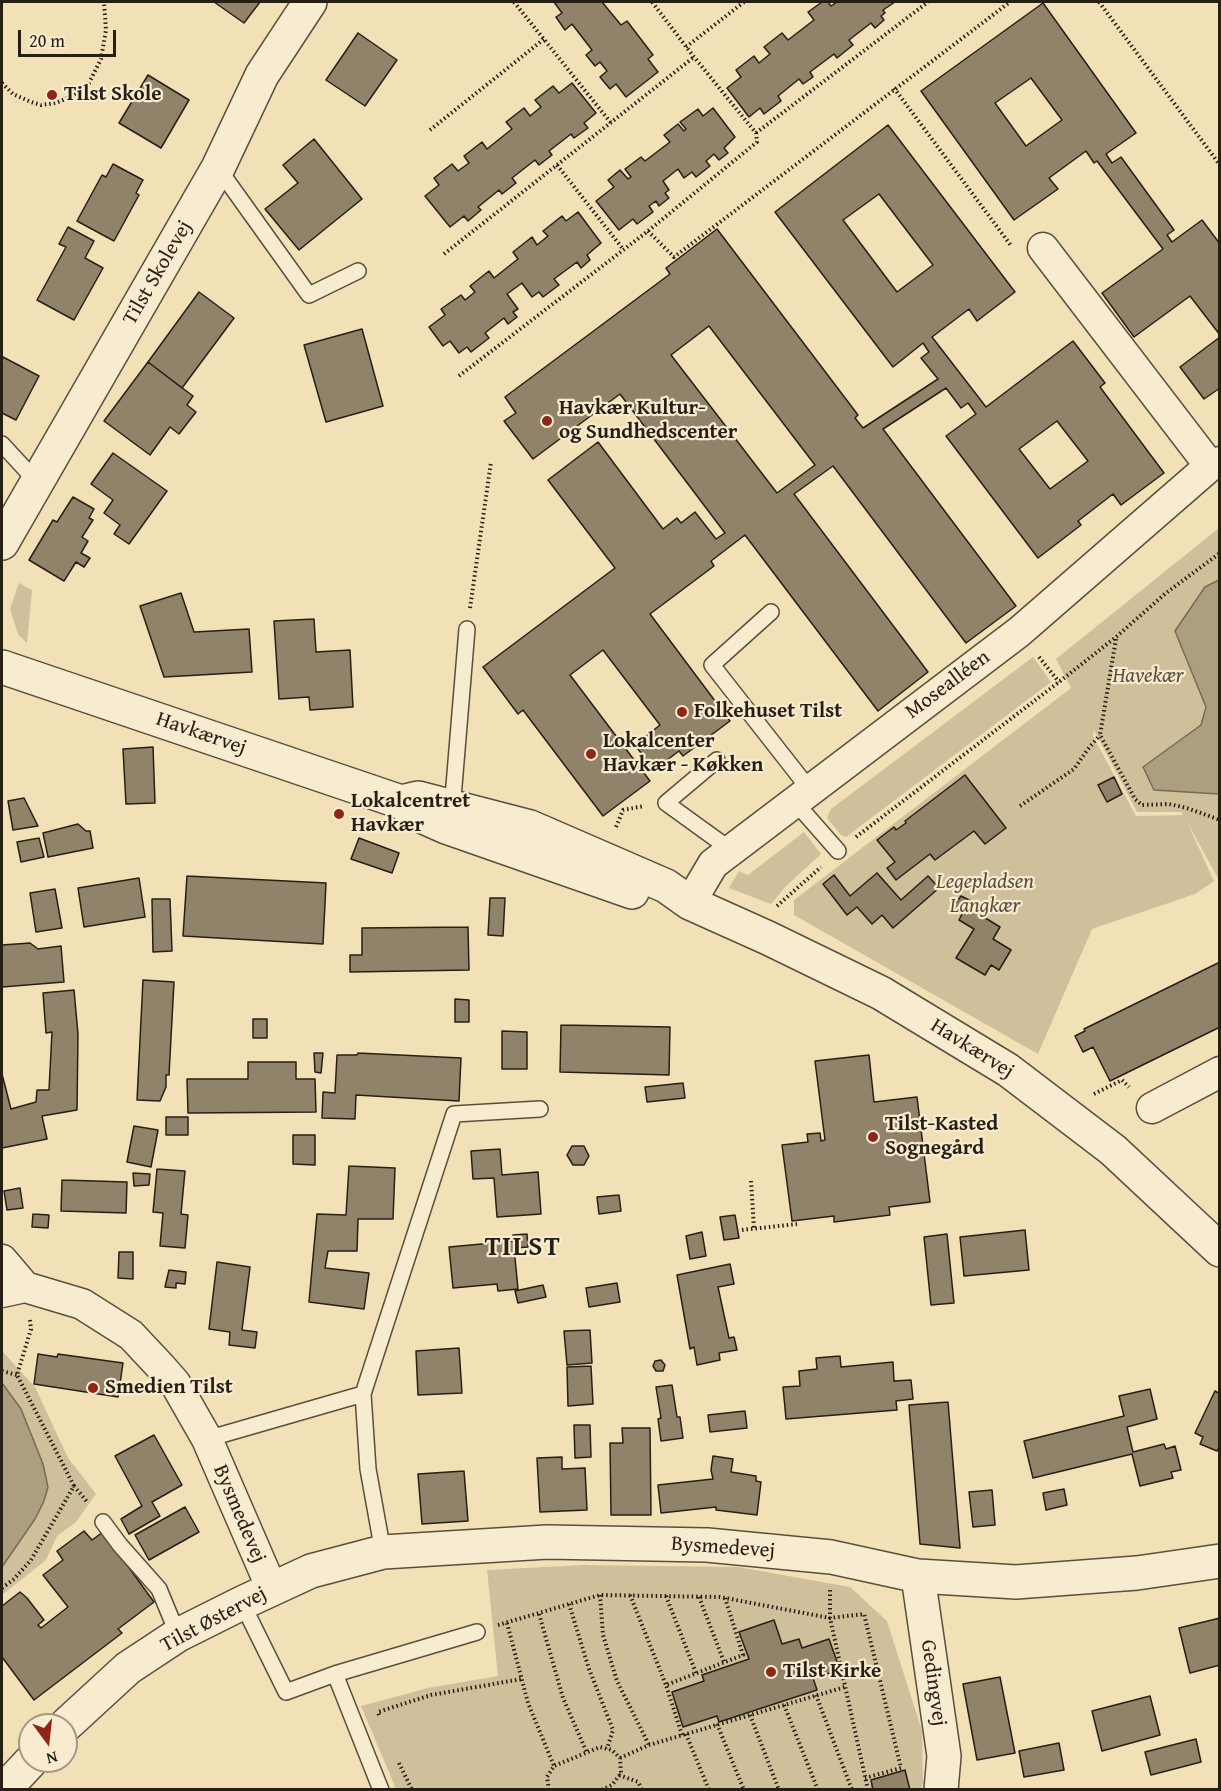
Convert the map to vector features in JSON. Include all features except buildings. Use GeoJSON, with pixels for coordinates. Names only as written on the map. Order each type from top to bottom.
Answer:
{"type":"FeatureCollection","features":[{"type":"Feature","properties":{"kind":"street","name":"Tilst Skolevej"},"geometry":{"type":"LineString","coordinates":[[2,543],[218,168],[262,75],[310,2]]}},
{"type":"Feature","properties":{"kind":"street","name":"Mosealléen"},"geometry":{"type":"LineString","coordinates":[[690,903],[713,864],[1019,632],[1215,464],[1043,248]]}},
{"type":"Feature","properties":{"kind":"street","name":"Havkærvej"},"geometry":{"type":"LineString","coordinates":[[2,667],[401,802],[417,814],[530,828],[666,886],[690,903],[761,934],[881,993],[1008,1070],[1113,1150],[1220,1250]]}},
{"type":"Feature","properties":{"kind":"street","name":"Havkærvej"},"geometry":{"type":"LineString","coordinates":[[450,817],[661,901],[690,903]]}},
{"type":"Feature","properties":{"kind":"street"},"geometry":{"type":"LineString","coordinates":[[1152,1108],[1220,1072]]}},
{"type":"Feature","properties":{"kind":"street"},"geometry":{"type":"LineString","coordinates":[[2,1260],[13,1290]]}},
{"type":"Feature","properties":{"kind":"street","name":"Bysmedevej"},"geometry":{"type":"LineString","coordinates":[[13,1290],[82,1304],[131,1335],[175,1383],[207,1439],[272,1589]]}},
{"type":"Feature","properties":{"kind":"street","name":"Bysmedevej"},"geometry":{"type":"LineString","coordinates":[[383,1552],[548,1542],[707,1545],[831,1557],[918,1576],[1016,1582],[1137,1573],[1220,1561]]}},
{"type":"Feature","properties":{"kind":"street","name":"Tilst Østervej"},"geometry":{"type":"LineString","coordinates":[[78,1714],[128,1668],[178,1635],[311,1571],[383,1552]]}},
{"type":"Feature","properties":{"kind":"street","name":"Gedingvej"},"geometry":{"type":"LineString","coordinates":[[918,1576],[944,1756],[941,1790]]}},
{"type":"Feature","properties":{"kind":"street"},"geometry":{"type":"LineString","coordinates":[[4,1790],[20,1773]]}},
{"type":"Feature","properties":{"kind":"lane"},"geometry":{"type":"LineString","coordinates":[[218,168],[309,295],[358,271]]}},
{"type":"Feature","properties":{"kind":"lane"},"geometry":{"type":"LineString","coordinates":[[2,444],[37,482]]}},
{"type":"Feature","properties":{"kind":"lane"},"geometry":{"type":"LineString","coordinates":[[771,612],[712,665],[838,851]]}},
{"type":"Feature","properties":{"kind":"lane"},"geometry":{"type":"LineString","coordinates":[[450,817],[467,629]]}},
{"type":"Feature","properties":{"kind":"lane"},"geometry":{"type":"LineString","coordinates":[[717,760],[666,803],[731,850]]}},
{"type":"Feature","properties":{"kind":"lane"},"geometry":{"type":"LineString","coordinates":[[383,1552],[368,1469],[363,1394],[454,1114],[540,1109]]}},
{"type":"Feature","properties":{"kind":"lane","name":"Bysmedevej"},"geometry":{"type":"LineString","coordinates":[[207,1439],[363,1394]]}},
{"type":"Feature","properties":{"kind":"lane"},"geometry":{"type":"LineString","coordinates":[[103,1522],[159,1589],[178,1635]]}},
{"type":"Feature","properties":{"kind":"lane"},"geometry":{"type":"LineString","coordinates":[[242,1603],[286,1692],[335,1674],[477,1632]]}},
{"type":"Feature","properties":{"kind":"lane"},"geometry":{"type":"LineString","coordinates":[[335,1674],[381,1790]]}},
{"type":"Feature","properties":{"kind":"path"},"geometry":{"type":"LineString","coordinates":[[2,83],[13,94],[41,105],[56,103],[81,90],[89,83],[101,58],[106,30],[105,2]]}},
{"type":"Feature","properties":{"kind":"path"},"geometry":{"type":"LineString","coordinates":[[514,2],[610,123]]}},
{"type":"Feature","properties":{"kind":"path"},"geometry":{"type":"LineString","coordinates":[[459,376],[648,231],[757,142],[756,133],[652,2]]}},
{"type":"Feature","properties":{"kind":"path"},"geometry":{"type":"LineString","coordinates":[[686,47],[744,2]]}},
{"type":"Feature","properties":{"kind":"path"},"geometry":{"type":"LineString","coordinates":[[756,133],[927,2]]}},
{"type":"Feature","properties":{"kind":"path"},"geometry":{"type":"LineString","coordinates":[[648,231],[674,257],[1010,2]]}},
{"type":"Feature","properties":{"kind":"path"},"geometry":{"type":"LineString","coordinates":[[1099,2],[1220,165]]}},
{"type":"Feature","properties":{"kind":"path"},"geometry":{"type":"LineString","coordinates":[[430,130],[544,39]]}},
{"type":"Feature","properties":{"kind":"path"},"geometry":{"type":"LineString","coordinates":[[444,254],[694,57]]}},
{"type":"Feature","properties":{"kind":"path"},"geometry":{"type":"LineString","coordinates":[[894,88],[1019,257],[1043,248]]}},
{"type":"Feature","properties":{"kind":"path"},"geometry":{"type":"LineString","coordinates":[[557,165],[623,249]]}},
{"type":"Feature","properties":{"kind":"path"},"geometry":{"type":"LineString","coordinates":[[467,629],[491,462]]}},
{"type":"Feature","properties":{"kind":"path"},"geometry":{"type":"LineString","coordinates":[[761,934],[775,908],[838,851],[1116,637],[1166,593],[1220,553]]}},
{"type":"Feature","properties":{"kind":"path"},"geometry":{"type":"LineString","coordinates":[[1020,806],[1074,769],[1100,735],[1116,637]]}},
{"type":"Feature","properties":{"kind":"path"},"geometry":{"type":"LineString","coordinates":[[1100,735],[1135,799],[1142,805],[1169,804],[1220,820]]}},
{"type":"Feature","properties":{"kind":"path"},"geometry":{"type":"LineString","coordinates":[[603,858],[623,810],[666,803]]}},
{"type":"Feature","properties":{"kind":"path"},"geometry":{"type":"LineString","coordinates":[[1061,1110],[1122,1080],[1152,1108]]}},
{"type":"Feature","properties":{"kind":"path"},"geometry":{"type":"LineString","coordinates":[[751,1181],[754,1229]]}},
{"type":"Feature","properties":{"kind":"path"},"geometry":{"type":"LineString","coordinates":[[742,1230],[797,1224]]}},
{"type":"Feature","properties":{"kind":"path"},"geometry":{"type":"LineString","coordinates":[[13,1290],[31,1329],[17,1375],[74,1486],[103,1522]]}},
{"type":"Feature","properties":{"kind":"path"},"geometry":{"type":"LineString","coordinates":[[2,1371],[17,1375]]}},
{"type":"Feature","properties":{"kind":"path"},"geometry":{"type":"LineString","coordinates":[[2,1588],[14,1579],[31,1560],[74,1486]]}},
{"type":"Feature","properties":{"kind":"path"},"geometry":{"type":"LineString","coordinates":[[831,1557],[830,1618],[868,1790]]}},
{"type":"Feature","properties":{"kind":"path"},"geometry":{"type":"LineString","coordinates":[[477,1632],[600,1595],[725,1598],[830,1618],[864,1614],[901,1768],[865,1778]]}},
{"type":"Feature","properties":{"kind":"path"},"geometry":{"type":"LineString","coordinates":[[600,1595],[603,1635],[614,1669],[649,1745]]}},
{"type":"Feature","properties":{"kind":"path"},"geometry":{"type":"LineString","coordinates":[[630,1595],[684,1735],[709,1790]]}},
{"type":"Feature","properties":{"kind":"path"},"geometry":{"type":"LineString","coordinates":[[666,1596],[696,1673]]}},
{"type":"Feature","properties":{"kind":"path"},"geometry":{"type":"LineString","coordinates":[[699,1597],[724,1662]]}},
{"type":"Feature","properties":{"kind":"path"},"geometry":{"type":"LineString","coordinates":[[666,1685],[743,1655],[725,1598]]}},
{"type":"Feature","properties":{"kind":"path"},"geometry":{"type":"LineString","coordinates":[[569,1604],[589,1669],[613,1730],[608,1749]]}},
{"type":"Feature","properties":{"kind":"path"},"geometry":{"type":"LineString","coordinates":[[539,1614],[563,1698],[587,1753]]}},
{"type":"Feature","properties":{"kind":"path"},"geometry":{"type":"LineString","coordinates":[[507,1623],[528,1703],[554,1766]]}},
{"type":"Feature","properties":{"kind":"path"},"geometry":{"type":"LineString","coordinates":[[382,1722],[378,1712],[431,1695],[522,1679]]}},
{"type":"Feature","properties":{"kind":"path"},"geometry":{"type":"LineString","coordinates":[[620,1758],[649,1745],[845,1687]]}},
{"type":"Feature","properties":{"kind":"path"},"geometry":{"type":"LineString","coordinates":[[816,1695],[852,1790]]}},
{"type":"Feature","properties":{"kind":"path"},"geometry":{"type":"LineString","coordinates":[[784,1705],[818,1790]]}},
{"type":"Feature","properties":{"kind":"path"},"geometry":{"type":"LineString","coordinates":[[750,1715],[779,1790]]}},
{"type":"Feature","properties":{"kind":"path"},"geometry":{"type":"LineString","coordinates":[[717,1724],[744,1790]]}},
{"type":"Feature","properties":{"kind":"path"},"geometry":{"type":"LineString","coordinates":[[549,1790],[547,1777],[554,1766],[600,1747],[608,1749],[620,1758],[621,1773],[612,1785],[603,1789]]}},
{"type":"Feature","properties":{"kind":"path"},"geometry":{"type":"LineString","coordinates":[[398,1760],[412,1790]]}},
{"type":"Feature","properties":{"kind":"path"},"geometry":{"type":"LineString","coordinates":[[619,1776],[638,1782],[642,1790]]}},
{"type":"Feature","properties":{"kind":"green space","name":"Legepladsen Langkær"},"geometry":{"type":"Polygon","coordinates":[[[1219,528],[1219,880],[1187,822],[1214,881],[1195,894],[1092,929],[1038,1054],[794,915],[794,900],[1071,688],[1056,659],[1219,528]],[[1094,730],[1093,736],[1136,816],[1183,815],[1181,812],[1137,812],[1094,730]]]}},
{"type":"Feature","properties":{"kind":"green space"},"geometry":{"type":"Polygon","coordinates":[[[19,583],[32,590],[27,643],[18,634],[10,609],[19,583]]]}},
{"type":"Feature","properties":{"kind":"green space"},"geometry":{"type":"Polygon","coordinates":[[[1033,657],[1051,682],[846,837],[841,835],[827,818],[831,809],[1033,657]]]}},
{"type":"Feature","properties":{"kind":"green space"},"geometry":{"type":"Polygon","coordinates":[[[804,832],[821,854],[786,886],[771,904],[729,888],[739,871],[748,875],[804,832]]]}},
{"type":"Feature","properties":{"kind":"green space"},"geometry":{"type":"Polygon","coordinates":[[[2,1351],[35,1387],[68,1458],[96,1494],[76,1522],[57,1536],[46,1560],[2,1595],[2,1351]]]}},
{"type":"Feature","properties":{"kind":"green space"},"geometry":{"type":"Polygon","coordinates":[[[583,1565],[738,1567],[850,1587],[887,1621],[922,1731],[923,1784],[920,1790],[396,1789],[361,1706],[428,1688],[498,1676],[487,1570],[583,1565]]]}},
{"type":"Feature","properties":{"kind":"shaded area"},"geometry":{"type":"Polygon","coordinates":[[[1219,580],[1219,794],[1154,790],[1143,767],[1201,725],[1206,707],[1175,631],[1205,587],[1219,580]]]}},
{"type":"Feature","properties":{"kind":"shaded area"},"geometry":{"type":"Polygon","coordinates":[[[2,1383],[21,1409],[43,1464],[48,1487],[35,1519],[2,1567],[2,1383]]]}},
{"type":"Feature","properties":{"kind":"place","name":"Tilst Skole"},"geometry":{"type":"Point","coordinates":[52,95]}},
{"type":"Feature","properties":{"kind":"place","name":"Havkær Kultur- og Sundhedscenter"},"geometry":{"type":"Point","coordinates":[547,421]}},
{"type":"Feature","properties":{"kind":"place","name":"Folkehuset Tilst"},"geometry":{"type":"Point","coordinates":[682,712]}},
{"type":"Feature","properties":{"kind":"place","name":"Lokalcenter Havkær - Køkken"},"geometry":{"type":"Point","coordinates":[591,754]}},
{"type":"Feature","properties":{"kind":"place","name":"Lokalcentret Havkær"},"geometry":{"type":"Point","coordinates":[339,814]}},
{"type":"Feature","properties":{"kind":"place","name":"Tilst-Kasted Sognegård"},"geometry":{"type":"Point","coordinates":[873,1137]}},
{"type":"Feature","properties":{"kind":"place","name":"Smedien Tilst"},"geometry":{"type":"Point","coordinates":[93,1388]}},
{"type":"Feature","properties":{"kind":"place","name":"Tilst Kirke"},"geometry":{"type":"Point","coordinates":[771,1672]}},
{"type":"Feature","properties":{"kind":"district","name":"TILST"},"geometry":{"type":"Point","coordinates":[523,1248]}},
{"type":"Feature","properties":{"kind":"park label","name":"Havekær"},"geometry":{"type":"Point","coordinates":[1148,677]}}]}
